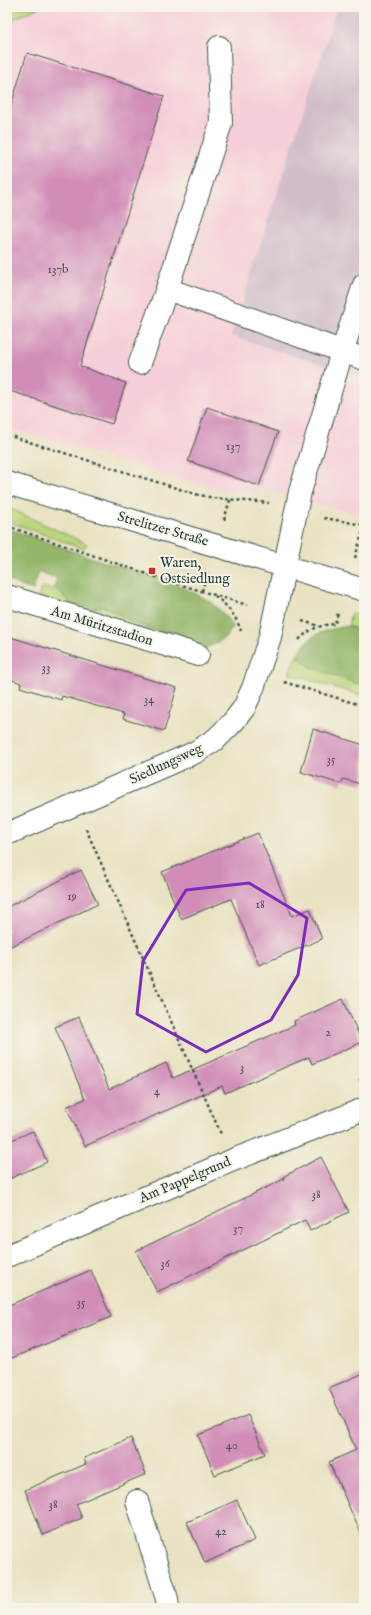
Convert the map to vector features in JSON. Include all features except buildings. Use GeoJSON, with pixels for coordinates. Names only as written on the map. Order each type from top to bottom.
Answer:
{"type":"FeatureCollection","features":[{"type":"Feature","properties":{"kind":"street"},"geometry":{"type":"LineString","coordinates":[[140,363],[168,289],[221,123],[219,47]]}},
{"type":"Feature","properties":{"kind":"street","name":"Siedlungsweg"},"geometry":{"type":"LineString","coordinates":[[7,834],[196,752],[216,739],[233,722],[244,708],[258,674],[270,637],[300,492],[342,352],[364,285]]}},
{"type":"Feature","properties":{"kind":"street"},"geometry":{"type":"LineString","coordinates":[[168,289],[364,359]]}},
{"type":"Feature","properties":{"kind":"street","name":"Strelitzer Straße"},"geometry":{"type":"LineString","coordinates":[[7,484],[364,590]]}},
{"type":"Feature","properties":{"kind":"street","name":"Am Müritzstadion"},"geometry":{"type":"LineString","coordinates":[[7,596],[198,656]]}},
{"type":"Feature","properties":{"kind":"street","name":"Am Pappelgrund"},"geometry":{"type":"LineString","coordinates":[[7,1256],[233,1160],[364,1109]]}},
{"type":"Feature","properties":{"kind":"street"},"geometry":{"type":"LineString","coordinates":[[137,1501],[167,1599],[168,1608]]}},
{"type":"Feature","properties":{"kind":"path"},"geometry":{"type":"LineString","coordinates":[[7,435],[195,494],[230,500]]}},
{"type":"Feature","properties":{"kind":"path"},"geometry":{"type":"LineString","coordinates":[[7,526],[108,561],[202,591]]}},
{"type":"Feature","properties":{"kind":"path"},"geometry":{"type":"LineString","coordinates":[[213,594],[228,606],[234,616],[242,636]]}},
{"type":"Feature","properties":{"kind":"path"},"geometry":{"type":"LineString","coordinates":[[319,626],[335,624]]}},
{"type":"Feature","properties":{"kind":"path"},"geometry":{"type":"LineString","coordinates":[[75,805],[233,1160]]}},
{"type":"Feature","properties":{"kind":"highlighted area"},"geometry":{"type":"Polygon","coordinates":[[[249,883],[307,918],[298,975],[271,1020],[206,1052],[137,1014],[143,961],[186,890],[249,883]]]}},
{"type":"Feature","properties":{"kind":"shaded area"},"geometry":{"type":"Polygon","coordinates":[[[40,7],[364,7],[364,516],[260,489],[259,492],[228,492],[213,489],[7,428],[7,22],[40,7]]]}},
{"type":"Feature","properties":{"kind":"shaded area"},"geometry":{"type":"Polygon","coordinates":[[[337,7],[364,7],[364,378],[231,336],[337,7]]]}},
{"type":"Feature","properties":{"kind":"green space"},"geometry":{"type":"Polygon","coordinates":[[[7,7],[40,7],[7,22],[7,7]]]}},
{"type":"Feature","properties":{"kind":"green space"},"geometry":{"type":"Polygon","coordinates":[[[7,507],[87,544],[84,549],[7,521],[7,507]]]}},
{"type":"Feature","properties":{"kind":"green space"},"geometry":{"type":"Polygon","coordinates":[[[12,530],[179,586],[214,605],[223,613],[233,627],[224,638],[204,649],[188,644],[180,638],[135,623],[103,606],[86,610],[71,604],[54,587],[57,578],[39,572],[33,590],[18,585],[7,579],[7,535],[12,530]]]}},
{"type":"Feature","properties":{"kind":"green space"},"geometry":{"type":"Polygon","coordinates":[[[42,587],[53,590],[54,587],[71,604],[86,610],[103,606],[135,623],[180,638],[188,644],[38,597],[42,587]]]}},
{"type":"Feature","properties":{"kind":"green space"},"geometry":{"type":"Polygon","coordinates":[[[351,613],[364,617],[364,631],[348,626],[351,613]]]}},
{"type":"Feature","properties":{"kind":"green space"},"geometry":{"type":"Polygon","coordinates":[[[348,626],[364,631],[364,686],[310,667],[297,655],[308,641],[318,634],[331,629],[348,626]]]}},
{"type":"Feature","properties":{"kind":"green space"},"geometry":{"type":"Polygon","coordinates":[[[297,655],[310,667],[362,684],[364,686],[364,696],[289,674],[297,655]]]}},
{"type":"Feature","properties":{"kind":"place","name":"Waren, Ostsiedlung"},"geometry":{"type":"Point","coordinates":[152,571]}}]}
